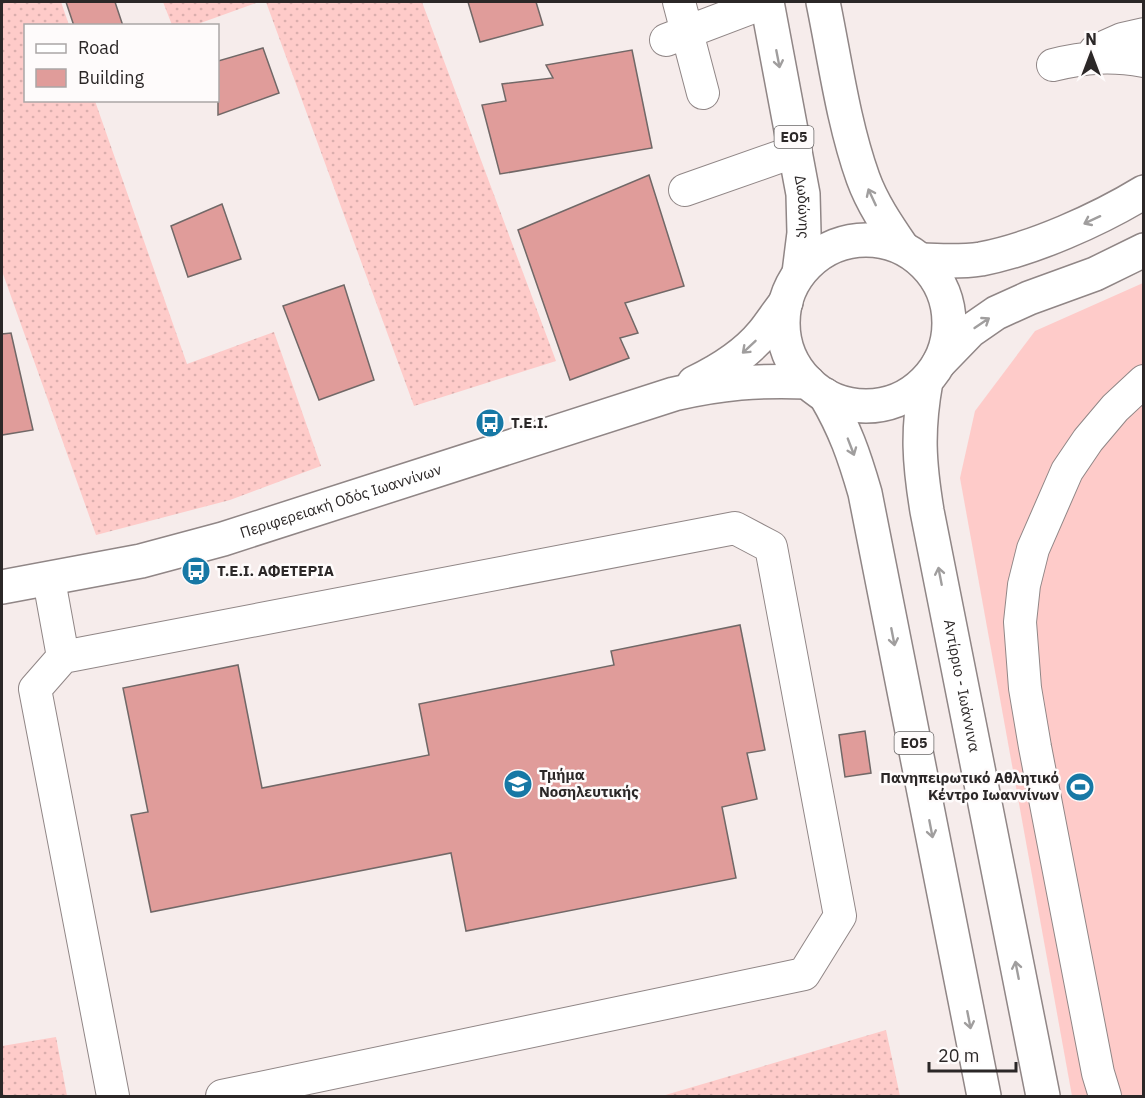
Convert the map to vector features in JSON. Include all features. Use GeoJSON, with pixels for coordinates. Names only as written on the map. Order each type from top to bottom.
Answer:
{"type":"FeatureCollection","features":[{"type":"Feature","properties":{"kind":"main road","name":"Δωδώνης"},"geometry":{"type":"LineString","coordinates":[[766,2],[796,151],[803,204],[804,233],[792,287]]}},
{"type":"Feature","properties":{"kind":"main road"},"geometry":{"type":"LineString","coordinates":[[823,2],[844,108],[863,179],[879,212],[911,253],[936,276],[945,297],[950,319],[947,342],[932,372]]}},
{"type":"Feature","properties":{"kind":"main road"},"geometry":{"type":"LineString","coordinates":[[792,287],[815,257],[835,246],[857,240],[880,240],[911,253],[950,262],[980,259],[1011,252],[1079,226],[1117,208],[1143,192]]}},
{"type":"Feature","properties":{"kind":"main road"},"geometry":{"type":"LineString","coordinates":[[817,388],[845,403],[867,405],[888,403],[908,394],[970,331],[996,313],[1029,298],[1095,274],[1143,250]]}},
{"type":"Feature","properties":{"kind":"main road","name":"ΕΟ5"},"geometry":{"type":"LineString","coordinates":[[792,287],[783,323],[786,345],[794,365],[817,388],[844,428],[865,493],[984,1096]]}},
{"type":"Feature","properties":{"kind":"main road","name":"Περιφερειακή Οδός Ιωαννίνων"},"geometry":{"type":"LineString","coordinates":[[674,393],[715,373],[741,354],[763,334],[792,287]]}},
{"type":"Feature","properties":{"kind":"main road","name":"Αντίρριο - Ιωάννινα"},"geometry":{"type":"LineString","coordinates":[[932,372],[920,415],[919,452],[927,511],[1043,1096]]}},
{"type":"Feature","properties":{"kind":"main road","name":"Περιφερειακή Οδός Ιωαννίνων"},"geometry":{"type":"LineString","coordinates":[[2,587],[141,561],[224,539],[674,393],[717,384],[747,381],[817,388]]}},
{"type":"Feature","properties":{"kind":"lane"},"geometry":{"type":"LineString","coordinates":[[679,2],[676,36],[703,93]]}},
{"type":"Feature","properties":{"kind":"lane"},"geometry":{"type":"LineString","coordinates":[[676,36],[766,2]]}},
{"type":"Feature","properties":{"kind":"lane"},"geometry":{"type":"LineString","coordinates":[[1143,34],[1122,39],[1067,62],[1119,56],[1143,61]]}},
{"type":"Feature","properties":{"kind":"lane"},"geometry":{"type":"LineString","coordinates":[[685,190],[796,151]]}},
{"type":"Feature","properties":{"kind":"lane"},"geometry":{"type":"LineString","coordinates":[[1105,1096],[1098,1073],[1035,747],[1025,688],[1020,622],[1024,585],[1033,549],[1067,471],[1088,440],[1115,408],[1143,381]]}},
{"type":"Feature","properties":{"kind":"lane"},"geometry":{"type":"LineString","coordinates":[[113,1096],[35,688],[63,657],[735,528],[771,547],[840,916],[804,975],[222,1096]]}},
{"type":"Feature","properties":{"kind":"lane"},"geometry":{"type":"LineString","coordinates":[[49,580],[63,657]]}},
{"type":"Feature","properties":{"kind":"shaded area"},"geometry":{"type":"Polygon","coordinates":[[[2,2],[61,2],[69,24],[24,24],[24,102],[95,102],[187,364],[274,332],[321,466],[230,500],[96,535],[2,271],[2,2]]]}},
{"type":"Feature","properties":{"kind":"shaded area"},"geometry":{"type":"Polygon","coordinates":[[[163,2],[259,2],[198,24],[172,24],[163,2]]]}},
{"type":"Feature","properties":{"kind":"shaded area"},"geometry":{"type":"Polygon","coordinates":[[[266,2],[422,2],[556,361],[414,406],[266,2]]]}},
{"type":"Feature","properties":{"kind":"shaded area","name":"Πανηπειρωτικό Αθλητικό Κέντρο Ιωαννίνων"},"geometry":{"type":"Polygon","coordinates":[[[1143,283],[1143,1096],[1072,1096],[960,478],[975,411],[1035,331],[1143,283]]]}},
{"type":"Feature","properties":{"kind":"shaded area"},"geometry":{"type":"Polygon","coordinates":[[[886,1030],[900,1096],[662,1096],[886,1030]]]}},
{"type":"Feature","properties":{"kind":"shaded area"},"geometry":{"type":"Polygon","coordinates":[[[56,1037],[67,1096],[2,1096],[2,1046],[56,1037]]]}},
{"type":"Feature","properties":{"kind":"building"},"geometry":{"type":"Polygon","coordinates":[[[66,2],[115,2],[122,24],[73,24],[66,2]]]}},
{"type":"Feature","properties":{"kind":"building"},"geometry":{"type":"Polygon","coordinates":[[[468,2],[536,2],[543,25],[480,42],[468,2]]]}},
{"type":"Feature","properties":{"kind":"building"},"geometry":{"type":"Polygon","coordinates":[[[263,48],[279,93],[218,115],[219,61],[263,48]]]}},
{"type":"Feature","properties":{"kind":"building"},"geometry":{"type":"Polygon","coordinates":[[[632,50],[652,148],[500,174],[482,105],[506,101],[502,84],[553,78],[546,65],[632,50]]]}},
{"type":"Feature","properties":{"kind":"building"},"geometry":{"type":"Polygon","coordinates":[[[649,175],[684,286],[625,303],[638,333],[620,338],[629,358],[570,380],[518,230],[649,175]]]}},
{"type":"Feature","properties":{"kind":"building"},"geometry":{"type":"Polygon","coordinates":[[[222,204],[241,259],[188,277],[171,226],[222,204]]]}},
{"type":"Feature","properties":{"kind":"building"},"geometry":{"type":"Polygon","coordinates":[[[344,285],[374,380],[319,400],[283,306],[344,285]]]}},
{"type":"Feature","properties":{"kind":"building"},"geometry":{"type":"Polygon","coordinates":[[[11,333],[33,430],[2,435],[2,334],[11,333]]]}},
{"type":"Feature","properties":{"kind":"building"},"geometry":{"type":"Polygon","coordinates":[[[740,625],[765,750],[747,753],[757,799],[722,807],[736,878],[466,931],[451,853],[151,912],[131,815],[148,812],[123,688],[238,665],[262,788],[429,755],[419,704],[614,665],[611,651],[740,625]]]}},
{"type":"Feature","properties":{"kind":"building"},"geometry":{"type":"Polygon","coordinates":[[[865,731],[871,773],[845,777],[839,735],[865,731]]]}},
{"type":"Feature","properties":{"kind":"place","name":"Τ.Ε.Ι."},"geometry":{"type":"Point","coordinates":[490,423]}},
{"type":"Feature","properties":{"kind":"place","name":"Τ.Ε.Ι. ΑΦΕΤΕΡΙΑ"},"geometry":{"type":"Point","coordinates":[196,571]}},
{"type":"Feature","properties":{"kind":"place","name":"Τμήμα Νοσηλευτικής"},"geometry":{"type":"Point","coordinates":[518,784]}},
{"type":"Feature","properties":{"kind":"place","name":"Πανηπειρωτικό Αθλητικό Κέντρο Ιωαννίνων"},"geometry":{"type":"Point","coordinates":[1080,787]}}]}
